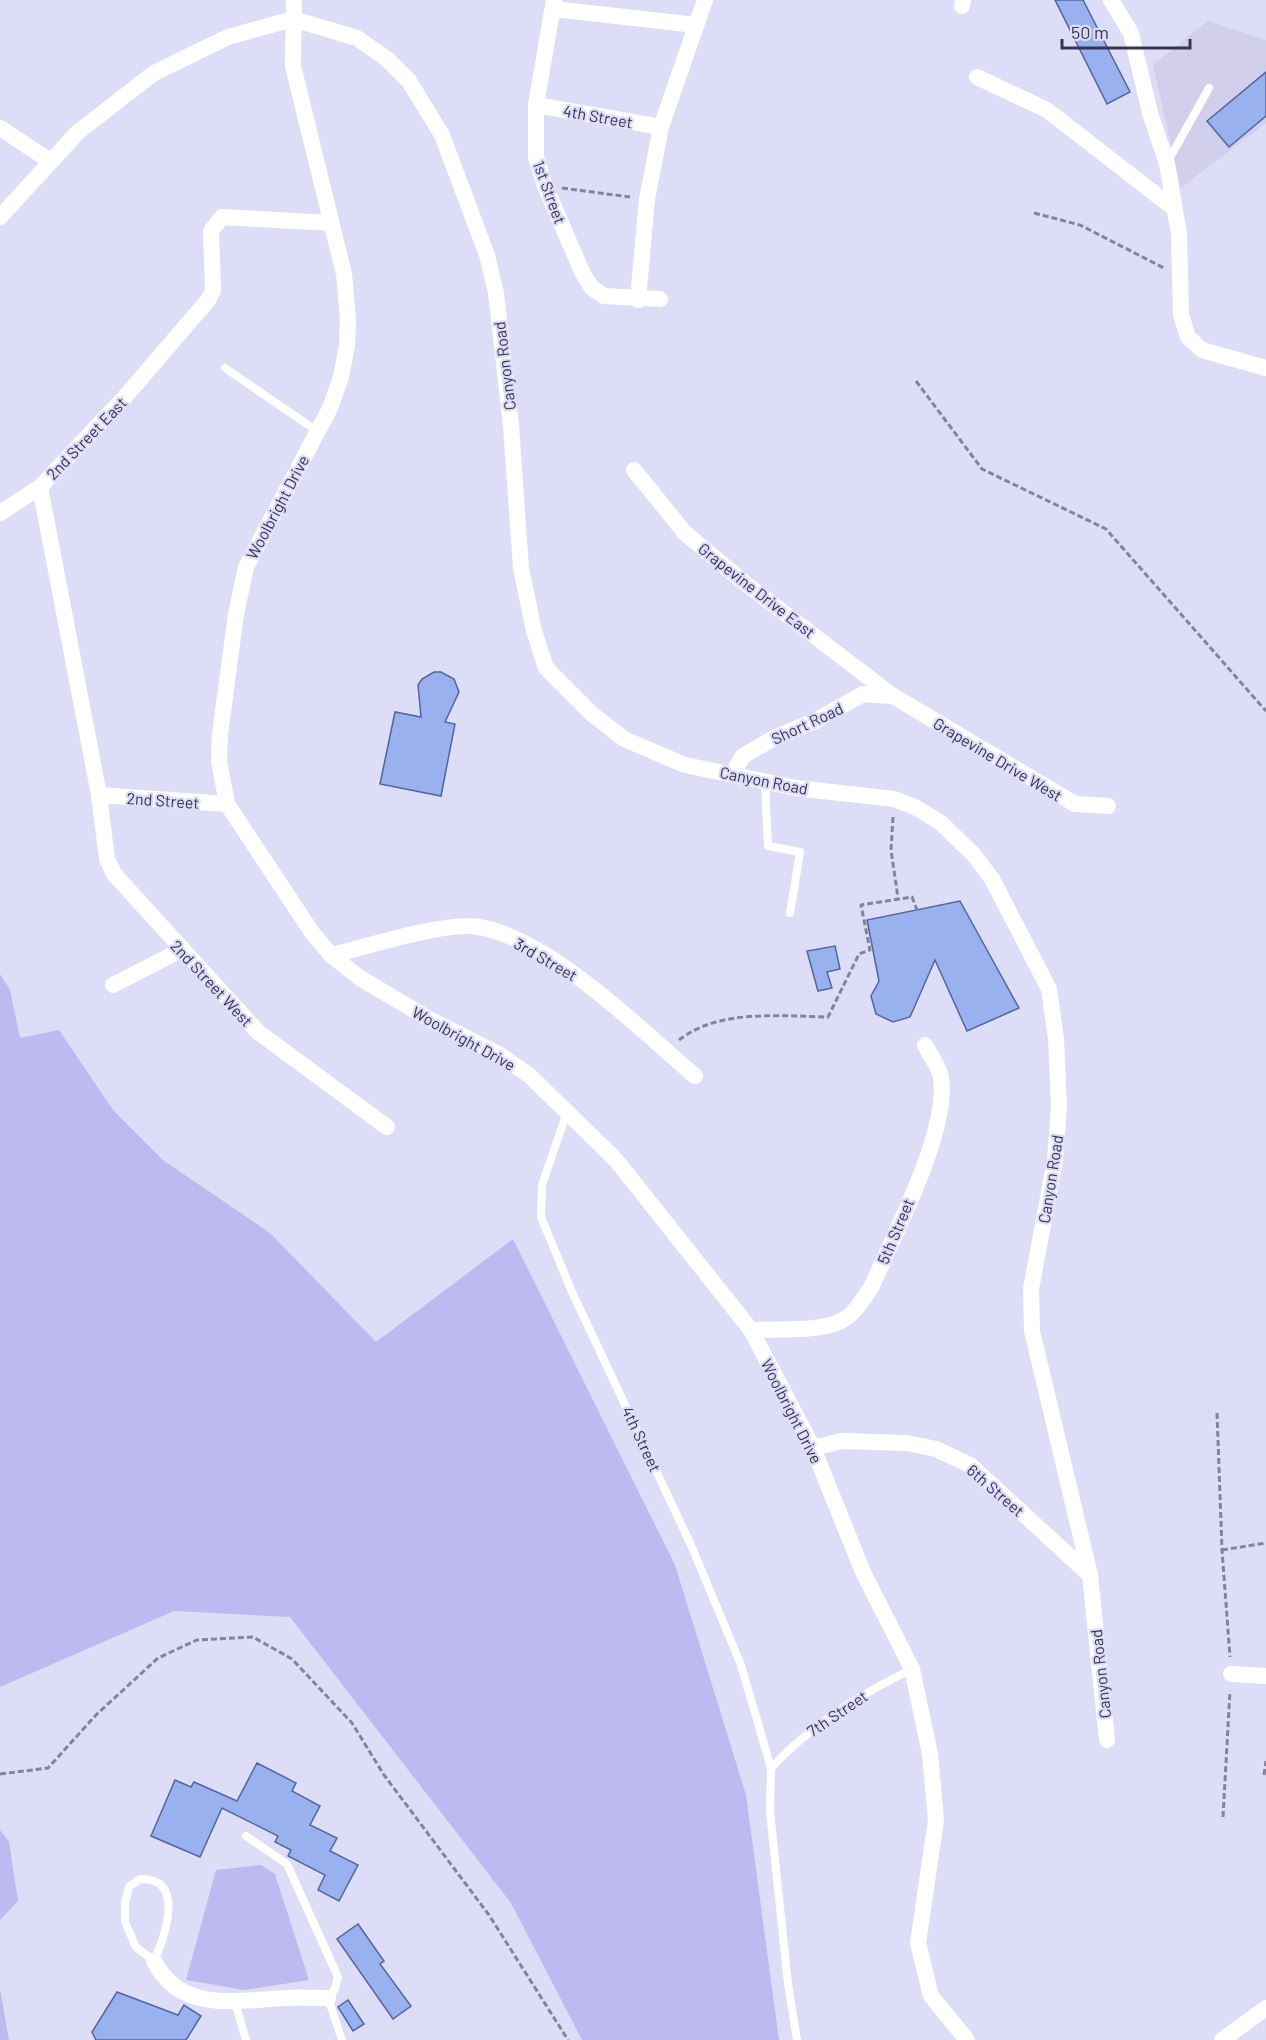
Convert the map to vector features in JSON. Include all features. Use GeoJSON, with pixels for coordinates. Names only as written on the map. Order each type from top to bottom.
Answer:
{"type":"FeatureCollection","features":[{"type":"Feature","properties":{"kind":"street","name":"Woolbright Drive"},"geometry":{"type":"LineString","coordinates":[[294,0],[293,66],[344,274],[348,319],[347,346],[341,377],[317,431],[246,567],[220,734],[219,761],[227,804],[313,934],[331,956],[360,978],[500,1056],[529,1076],[616,1160],[751,1330],[813,1448],[863,1572],[912,1669],[930,1754],[936,1820],[918,1943],[932,1996],[967,2040]]}},
{"type":"Feature","properties":{"kind":"street"},"geometry":{"type":"LineString","coordinates":[[660,299],[638,300],[647,199],[661,127],[705,0]]}},
{"type":"Feature","properties":{"kind":"street"},"geometry":{"type":"LineString","coordinates":[[1111,0],[1131,33],[1150,113],[1167,164],[1180,257],[1181,315],[1188,337],[1202,350],[1266,368]]}},
{"type":"Feature","properties":{"kind":"street"},"geometry":{"type":"LineString","coordinates":[[554,4],[696,25]]}},
{"type":"Feature","properties":{"kind":"street","name":"1st Street"},"geometry":{"type":"LineString","coordinates":[[554,4],[536,105],[536,157],[545,186],[583,274],[592,288],[604,296],[638,300]]}},
{"type":"Feature","properties":{"kind":"street"},"geometry":{"type":"LineString","coordinates":[[0,217],[78,132],[154,73],[228,37],[293,19]]}},
{"type":"Feature","properties":{"kind":"street","name":"Canyon Road"},"geometry":{"type":"LineString","coordinates":[[293,19],[357,38],[387,59],[409,81],[442,135],[487,255],[496,293],[511,426],[521,568],[534,631],[546,668],[592,714],[624,739],[685,765],[765,783],[894,799],[915,807],[941,823],[974,855],[992,879],[1049,989],[1056,1039],[1059,1107],[1056,1160],[1031,1289],[1032,1331],[1090,1575],[1107,1740]]}},
{"type":"Feature","properties":{"kind":"street"},"geometry":{"type":"LineString","coordinates":[[977,77],[1047,110],[1172,207]]}},
{"type":"Feature","properties":{"kind":"street","name":"4th Street"},"geometry":{"type":"LineString","coordinates":[[536,105],[661,127]]}},
{"type":"Feature","properties":{"kind":"street"},"geometry":{"type":"LineString","coordinates":[[0,129],[50,161]]}},
{"type":"Feature","properties":{"kind":"street","name":"2nd Street East"},"geometry":{"type":"LineString","coordinates":[[99,795],[40,487],[124,398],[209,298],[213,290],[211,231],[222,217],[331,223]]}},
{"type":"Feature","properties":{"kind":"street","name":"Grapevine Drive East"},"geometry":{"type":"LineString","coordinates":[[634,470],[685,533],[741,580],[893,696]]}},
{"type":"Feature","properties":{"kind":"street"},"geometry":{"type":"LineString","coordinates":[[0,513],[40,487]]}},
{"type":"Feature","properties":{"kind":"street","name":"Short Road"},"geometry":{"type":"LineString","coordinates":[[732,774],[743,756],[774,738],[815,722],[863,694],[893,696]]}},
{"type":"Feature","properties":{"kind":"street","name":"Grapevine Drive West"},"geometry":{"type":"LineString","coordinates":[[893,696],[1075,804],[1108,806]]}},
{"type":"Feature","properties":{"kind":"street","name":"2nd Street"},"geometry":{"type":"LineString","coordinates":[[99,795],[227,804]]}},
{"type":"Feature","properties":{"kind":"street","name":"2nd Street West"},"geometry":{"type":"LineString","coordinates":[[99,795],[107,859],[114,874],[258,1032],[387,1127]]}},
{"type":"Feature","properties":{"kind":"street","name":"3rd Street"},"geometry":{"type":"LineString","coordinates":[[331,956],[450,927],[479,927],[524,944],[583,980],[695,1076]]}},
{"type":"Feature","properties":{"kind":"street"},"geometry":{"type":"LineString","coordinates":[[113,985],[181,950]]}},
{"type":"Feature","properties":{"kind":"street","name":"5th Street"},"geometry":{"type":"LineString","coordinates":[[751,1330],[830,1326],[842,1321],[858,1307],[872,1286],[932,1145],[940,1111],[942,1076],[925,1046]]}},
{"type":"Feature","properties":{"kind":"street","name":"6th Street"},"geometry":{"type":"LineString","coordinates":[[813,1448],[842,1441],[907,1443],[936,1449],[970,1465],[1090,1575]]}},
{"type":"Feature","properties":{"kind":"street"},"geometry":{"type":"LineString","coordinates":[[1231,1674],[1266,1676]]}},
{"type":"Feature","properties":{"kind":"street"},"geometry":{"type":"LineString","coordinates":[[154,1961],[162,1978],[181,1991],[212,2001],[328,1998]]}},
{"type":"Feature","properties":{"kind":"street"},"geometry":{"type":"LineString","coordinates":[[1222,2040],[1266,2008]]}},
{"type":"Feature","properties":{"kind":"lane"},"geometry":{"type":"LineString","coordinates":[[1167,164],[1209,88]]}},
{"type":"Feature","properties":{"kind":"lane"},"geometry":{"type":"LineString","coordinates":[[225,368],[317,431]]}},
{"type":"Feature","properties":{"kind":"lane"},"geometry":{"type":"LineString","coordinates":[[765,783],[768,846],[800,852],[790,913]]}},
{"type":"Feature","properties":{"kind":"lane","name":"4th Street"},"geometry":{"type":"LineString","coordinates":[[567,1112],[542,1185],[541,1217],[572,1292],[691,1545],[737,1654],[771,1768],[771,1823],[788,1984],[797,2040]]}},
{"type":"Feature","properties":{"kind":"lane","name":"7th Street"},"geometry":{"type":"LineString","coordinates":[[771,1768],[796,1741],[832,1714],[912,1669]]}},
{"type":"Feature","properties":{"kind":"lane"},"geometry":{"type":"LineString","coordinates":[[246,1836],[287,1864],[338,1977],[335,1989],[328,1998],[342,2040]]}},
{"type":"Feature","properties":{"kind":"lane"},"geometry":{"type":"LineString","coordinates":[[140,1879],[151,1879],[162,1885],[168,1895],[168,1922],[154,1961],[136,1947],[125,1922],[125,1903],[129,1887],[140,1879]]}},
{"type":"Feature","properties":{"kind":"lane"},"geometry":{"type":"LineString","coordinates":[[236,2002],[246,2040]]}},
{"type":"Feature","properties":{"kind":"path"},"geometry":{"type":"LineString","coordinates":[[545,186],[647,199]]}},
{"type":"Feature","properties":{"kind":"path"},"geometry":{"type":"LineString","coordinates":[[1034,213],[1080,225],[1168,270]]}},
{"type":"Feature","properties":{"kind":"path"},"geometry":{"type":"LineString","coordinates":[[916,381],[982,469],[1106,529],[1266,711]]}},
{"type":"Feature","properties":{"kind":"path"},"geometry":{"type":"LineString","coordinates":[[894,799],[891,850],[898,898]]}},
{"type":"Feature","properties":{"kind":"path"},"geometry":{"type":"LineString","coordinates":[[666,1051],[693,1029],[714,1022],[762,1017],[828,1017],[859,954],[870,951],[861,905],[912,897],[917,910]]}},
{"type":"Feature","properties":{"kind":"path"},"geometry":{"type":"LineString","coordinates":[[1217,1413],[1222,1550],[1231,1674],[1223,1816]]}},
{"type":"Feature","properties":{"kind":"path"},"geometry":{"type":"LineString","coordinates":[[1222,1550],[1266,1543]]}},
{"type":"Feature","properties":{"kind":"path"},"geometry":{"type":"LineString","coordinates":[[0,1774],[48,1768],[96,1715],[158,1658],[197,1640],[253,1637],[292,1659],[352,1723],[384,1775],[489,1915],[568,2040]]}},
{"type":"Feature","properties":{"kind":"path"},"geometry":{"type":"LineString","coordinates":[[1264,1775],[1266,1761]]}},
{"type":"Feature","properties":{"kind":"shaded area"},"geometry":{"type":"Polygon","coordinates":[[[1208,21],[1266,40],[1266,123],[1181,188],[1153,65],[1208,21]]]}},
{"type":"Feature","properties":{"kind":"shaded area"},"geometry":{"type":"Polygon","coordinates":[[[0,974],[10,990],[20,1038],[59,1030],[113,1110],[163,1160],[270,1233],[376,1342],[513,1239],[675,1565],[746,1795],[779,2040],[582,2040],[511,1903],[290,1617],[174,1611],[0,1687],[0,974]]]}},
{"type":"Feature","properties":{"kind":"shaded area"},"geometry":{"type":"Polygon","coordinates":[[[0,1830],[9,1842],[18,1901],[0,1920],[0,1830]]]}},
{"type":"Feature","properties":{"kind":"shaded area"},"geometry":{"type":"Polygon","coordinates":[[[261,1865],[275,1874],[309,1980],[244,1990],[186,1980],[216,1870],[261,1865]]]}},
{"type":"Feature","properties":{"kind":"shaded area"},"geometry":{"type":"Polygon","coordinates":[[[0,1989],[9,2040],[0,2040],[0,1989]]]}},
{"type":"Feature","properties":{"kind":"building"},"geometry":{"type":"Polygon","coordinates":[[[1055,0],[1083,0],[1130,92],[1107,104],[1055,0]]]}},
{"type":"Feature","properties":{"kind":"building"},"geometry":{"type":"Polygon","coordinates":[[[1266,72],[1266,116],[1229,147],[1207,121],[1266,72]]]}},
{"type":"Feature","properties":{"kind":"building"},"geometry":{"type":"Polygon","coordinates":[[[434,672],[441,672],[454,679],[459,692],[445,722],[455,724],[441,796],[380,784],[395,712],[421,717],[418,685],[422,679],[434,672]]]}},
{"type":"Feature","properties":{"kind":"building"},"geometry":{"type":"Polygon","coordinates":[[[960,901],[1019,1008],[967,1031],[935,960],[910,1017],[893,1022],[876,1014],[871,996],[879,981],[867,920],[960,901]]]}},
{"type":"Feature","properties":{"kind":"building"},"geometry":{"type":"Polygon","coordinates":[[[835,946],[840,969],[827,972],[832,988],[818,991],[807,951],[835,946]]]}},
{"type":"Feature","properties":{"kind":"building"},"geometry":{"type":"Polygon","coordinates":[[[257,1763],[296,1783],[292,1791],[320,1806],[310,1825],[337,1838],[330,1851],[358,1865],[339,1901],[318,1890],[325,1875],[288,1856],[291,1850],[275,1842],[278,1836],[222,1808],[200,1857],[151,1836],[175,1780],[191,1787],[194,1782],[237,1801],[257,1763]]]}},
{"type":"Feature","properties":{"kind":"building"},"geometry":{"type":"Polygon","coordinates":[[[358,1924],[384,1961],[380,1964],[411,2006],[393,2019],[337,1939],[358,1924]]]}},
{"type":"Feature","properties":{"kind":"building"},"geometry":{"type":"Polygon","coordinates":[[[117,1992],[178,2015],[184,2005],[201,2016],[186,2040],[96,2040],[92,2032],[117,1992]]]}},
{"type":"Feature","properties":{"kind":"building"},"geometry":{"type":"Polygon","coordinates":[[[348,2000],[364,2024],[353,2031],[338,2007],[348,2000]]]}}]}
